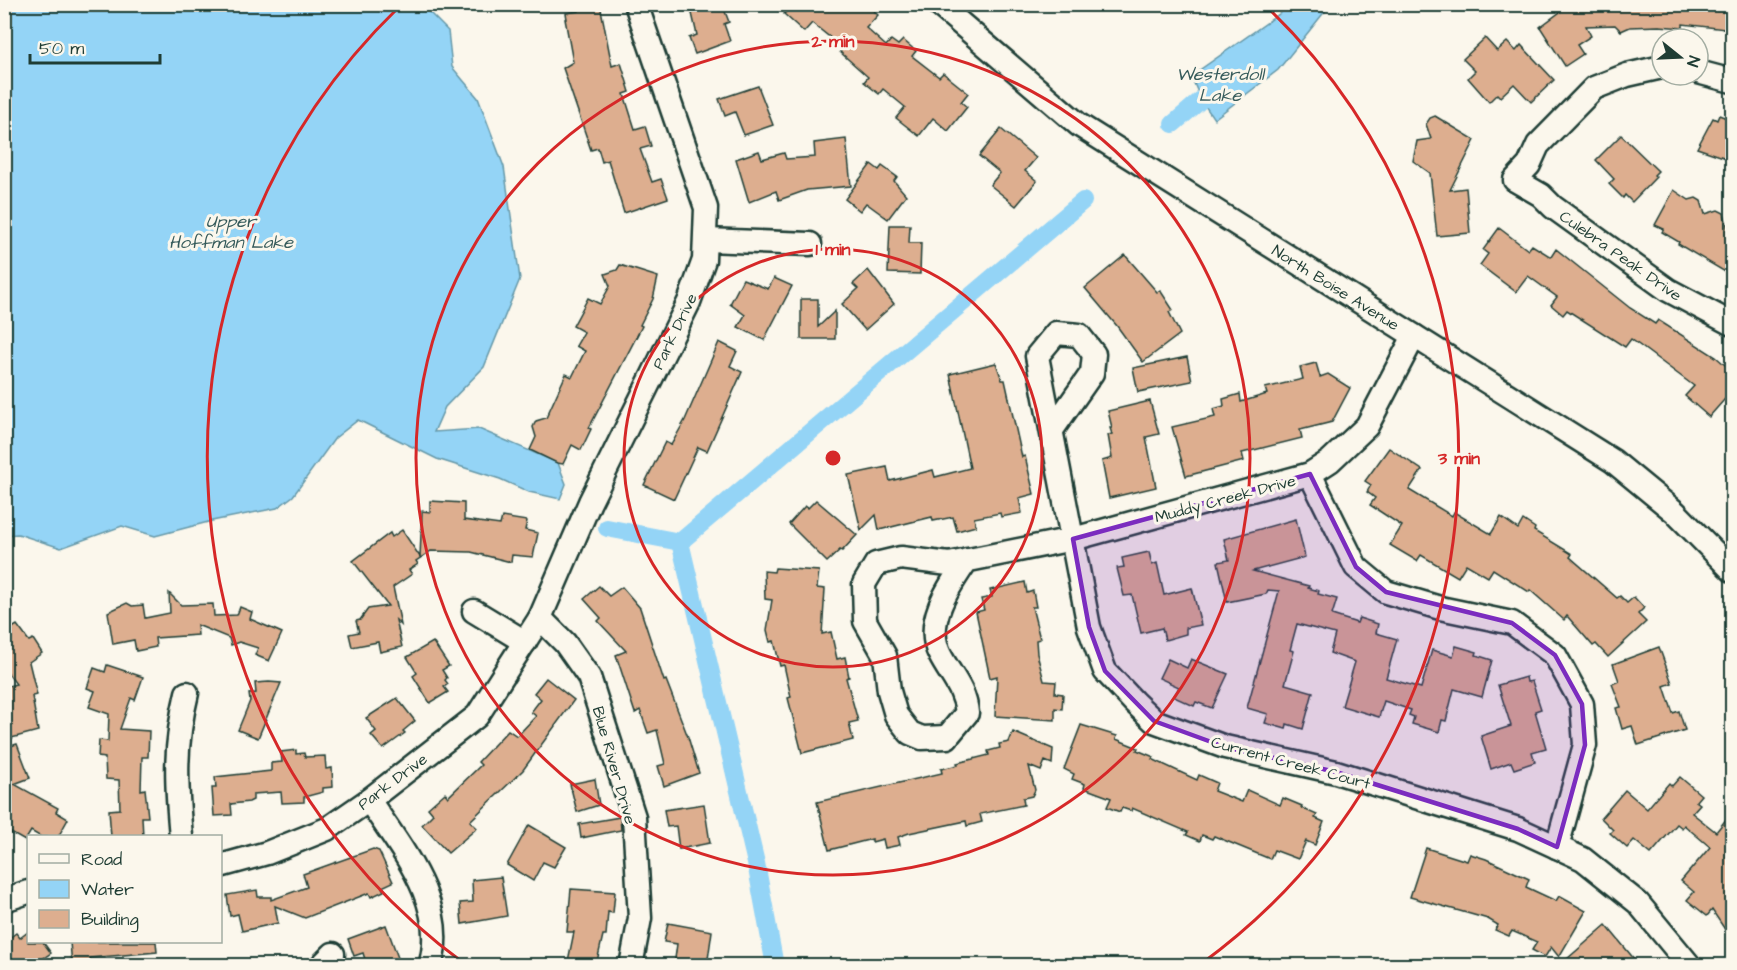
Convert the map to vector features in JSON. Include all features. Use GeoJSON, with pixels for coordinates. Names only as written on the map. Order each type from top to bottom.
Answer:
{"type":"FeatureCollection","features":[{"type":"Feature","properties":{"kind":"street","name":"Park Drive"},"geometry":{"type":"LineString","coordinates":[[222,865],[267,853],[327,829],[369,800],[477,716],[540,618],[590,502],[689,302],[704,260],[706,208],[636,4]]}},
{"type":"Feature","properties":{"kind":"street","name":"North Boise Avenue"},"geometry":{"type":"LineString","coordinates":[[938,4],[1079,125],[1613,461],[1675,512],[1732,570]]}},
{"type":"Feature","properties":{"kind":"street","name":"Culebra Peak Drive"},"geometry":{"type":"LineString","coordinates":[[1650,70],[1627,75],[1594,88],[1538,145],[1529,165],[1515,180],[1541,195],[1553,207],[1668,291],[1732,324]]}},
{"type":"Feature","properties":{"kind":"street"},"geometry":{"type":"LineString","coordinates":[[1710,75],[1732,81]]}},
{"type":"Feature","properties":{"kind":"street"},"geometry":{"type":"LineString","coordinates":[[706,240],[810,244]]}},
{"type":"Feature","properties":{"kind":"street","name":"Muddy Creek Drive"},"geometry":{"type":"LineString","coordinates":[[967,560],[945,594],[935,623],[938,652],[966,699],[968,713],[947,737],[921,738],[910,733],[896,715],[885,656],[865,621],[864,584],[876,564],[901,558],[949,564],[967,560],[1073,539],[1310,474],[1330,461],[1368,426],[1414,336]]}},
{"type":"Feature","properties":{"kind":"street","name":"Current Creek Court"},"geometry":{"type":"LineString","coordinates":[[1052,430],[1089,627],[1105,671],[1155,721],[1225,747],[1336,772],[1497,822],[1557,847],[1583,859],[1638,903],[1690,966]]}},
{"type":"Feature","properties":{"kind":"street"},"geometry":{"type":"LineString","coordinates":[[1310,474],[1356,567],[1386,592],[1440,608],[1512,623],[1555,655],[1582,704],[1585,745],[1557,847]]}},
{"type":"Feature","properties":{"kind":"street"},"geometry":{"type":"LineString","coordinates":[[474,611],[525,642]]}},
{"type":"Feature","properties":{"kind":"street","name":"Blue River Drive"},"geometry":{"type":"LineString","coordinates":[[540,618],[565,643],[589,677],[634,818],[640,918],[631,966]]}},
{"type":"Feature","properties":{"kind":"street"},"geometry":{"type":"LineString","coordinates":[[181,835],[176,782],[178,729],[187,693]]}},
{"type":"Feature","properties":{"kind":"street"},"geometry":{"type":"LineString","coordinates":[[369,800],[414,870],[433,915],[435,942],[430,966]]}},
{"type":"Feature","properties":{"kind":"street"},"geometry":{"type":"LineString","coordinates":[[4,900],[27,892]]}},
{"type":"Feature","properties":{"kind":"highlighted area"},"geometry":{"type":"Polygon","coordinates":[[[1310,474],[1356,567],[1386,592],[1512,623],[1555,655],[1582,704],[1585,745],[1557,847],[1518,829],[1336,772],[1225,747],[1154,721],[1105,671],[1089,627],[1073,539],[1310,474]]]}},
{"type":"Feature","properties":{"kind":"water","name":"Upper Hoffman Lake"},"geometry":{"type":"Polygon","coordinates":[[[4,5],[422,5],[448,31],[452,67],[478,98],[504,167],[520,279],[484,367],[445,407],[434,432],[479,429],[558,463],[566,484],[560,499],[529,492],[500,479],[437,459],[358,420],[335,438],[293,496],[277,508],[212,521],[155,536],[122,526],[61,548],[18,534],[5,535],[4,5]]]}},
{"type":"Feature","properties":{"kind":"water","name":"Westerdoll Lake"},"geometry":{"type":"Polygon","coordinates":[[[1288,5],[1330,5],[1278,70],[1214,119],[1201,100],[1191,76],[1279,14],[1288,5]]]}},
{"type":"Feature","properties":{"kind":"building"},"geometry":{"type":"Polygon","coordinates":[[[578,4],[600,4],[612,66],[621,63],[630,92],[624,94],[635,129],[645,126],[651,146],[640,149],[652,182],[661,179],[668,198],[624,213],[608,160],[602,162],[598,148],[591,150],[563,68],[573,62],[565,19],[567,19],[566,13],[579,11],[578,4]]]}},
{"type":"Feature","properties":{"kind":"building"},"geometry":{"type":"Polygon","coordinates":[[[703,4],[718,4],[720,10],[724,9],[729,22],[724,24],[730,41],[695,54],[689,38],[697,35],[691,9],[703,4]]]}},
{"type":"Feature","properties":{"kind":"building"},"geometry":{"type":"Polygon","coordinates":[[[793,4],[867,4],[878,15],[866,28],[886,46],[891,40],[898,45],[903,40],[916,51],[912,56],[939,77],[943,73],[968,93],[961,102],[967,107],[948,131],[933,118],[919,136],[896,118],[905,107],[883,89],[879,94],[864,82],[868,77],[840,52],[843,48],[812,23],[804,32],[784,14],[793,4]]]}},
{"type":"Feature","properties":{"kind":"building"},"geometry":{"type":"Polygon","coordinates":[[[1555,4],[1719,4],[1718,11],[1729,12],[1725,29],[1683,24],[1683,27],[1630,27],[1621,31],[1615,25],[1586,26],[1591,36],[1577,45],[1583,54],[1565,66],[1540,27],[1560,12],[1555,4]]]}},
{"type":"Feature","properties":{"kind":"building"},"geometry":{"type":"Polygon","coordinates":[[[1485,38],[1497,51],[1507,42],[1516,51],[1521,45],[1554,80],[1531,102],[1514,84],[1500,97],[1497,94],[1489,102],[1468,78],[1475,71],[1463,59],[1485,38]]]}},
{"type":"Feature","properties":{"kind":"building"},"geometry":{"type":"Polygon","coordinates":[[[758,86],[773,125],[744,135],[735,112],[725,116],[719,99],[758,86]]]}},
{"type":"Feature","properties":{"kind":"building"},"geometry":{"type":"Polygon","coordinates":[[[1719,115],[1732,120],[1732,160],[1697,148],[1713,118],[1717,120],[1719,115]]]}},
{"type":"Feature","properties":{"kind":"building"},"geometry":{"type":"Polygon","coordinates":[[[1435,116],[1475,140],[1450,190],[1466,188],[1470,233],[1437,236],[1430,173],[1413,161],[1417,141],[1431,139],[1426,124],[1430,118],[1435,116]]]}},
{"type":"Feature","properties":{"kind":"building"},"geometry":{"type":"Polygon","coordinates":[[[1001,129],[1036,158],[1025,171],[1037,181],[1016,206],[990,185],[1000,173],[979,156],[1001,129]]]}},
{"type":"Feature","properties":{"kind":"building"},"geometry":{"type":"Polygon","coordinates":[[[1621,135],[1658,171],[1654,175],[1656,177],[1632,202],[1625,195],[1623,198],[1609,184],[1614,179],[1596,160],[1621,135]]]}},
{"type":"Feature","properties":{"kind":"building"},"geometry":{"type":"Polygon","coordinates":[[[846,139],[851,186],[807,190],[779,200],[776,191],[749,202],[736,159],[759,151],[762,159],[784,153],[786,159],[815,157],[814,143],[846,139]]]}},
{"type":"Feature","properties":{"kind":"building"},"geometry":{"type":"Polygon","coordinates":[[[871,164],[879,170],[882,166],[897,177],[894,181],[906,195],[888,219],[866,203],[860,211],[845,199],[871,164]]]}},
{"type":"Feature","properties":{"kind":"building"},"geometry":{"type":"Polygon","coordinates":[[[1674,190],[1689,200],[1696,198],[1701,201],[1705,214],[1718,210],[1724,213],[1732,246],[1732,276],[1678,244],[1679,242],[1662,232],[1664,229],[1655,225],[1674,190]]]}},
{"type":"Feature","properties":{"kind":"building"},"geometry":{"type":"Polygon","coordinates":[[[890,225],[910,225],[909,243],[921,243],[920,274],[888,273],[890,225]]]}},
{"type":"Feature","properties":{"kind":"building"},"geometry":{"type":"Polygon","coordinates":[[[1499,228],[1528,250],[1532,245],[1551,257],[1556,249],[1630,308],[1655,324],[1658,320],[1716,357],[1732,371],[1732,391],[1709,417],[1685,396],[1694,386],[1631,339],[1625,347],[1567,310],[1563,315],[1551,305],[1557,297],[1528,276],[1516,292],[1480,265],[1488,254],[1483,250],[1499,228]]]}},
{"type":"Feature","properties":{"kind":"building"},"geometry":{"type":"Polygon","coordinates":[[[1125,255],[1157,292],[1160,290],[1173,310],[1169,312],[1180,334],[1143,362],[1085,288],[1125,255]]]}},
{"type":"Feature","properties":{"kind":"building"},"geometry":{"type":"Polygon","coordinates":[[[620,265],[658,277],[653,299],[640,325],[642,326],[589,428],[591,429],[581,450],[572,445],[563,464],[557,463],[530,450],[536,437],[533,427],[536,421],[546,418],[566,374],[572,377],[585,351],[576,346],[584,332],[573,326],[588,298],[600,304],[610,286],[605,274],[617,270],[620,265]]]}},
{"type":"Feature","properties":{"kind":"building"},"geometry":{"type":"Polygon","coordinates":[[[868,270],[894,304],[865,330],[842,304],[858,289],[853,284],[868,270]]]}},
{"type":"Feature","properties":{"kind":"building"},"geometry":{"type":"Polygon","coordinates":[[[774,278],[792,286],[764,340],[738,327],[745,315],[730,304],[743,279],[768,289],[774,278]]]}},
{"type":"Feature","properties":{"kind":"building"},"geometry":{"type":"Polygon","coordinates":[[[801,299],[818,299],[818,327],[835,311],[835,339],[801,339],[801,299]]]}},
{"type":"Feature","properties":{"kind":"building"},"geometry":{"type":"Polygon","coordinates":[[[719,342],[737,351],[730,366],[742,372],[707,451],[698,447],[674,499],[644,485],[665,442],[671,445],[685,420],[719,342]]]}},
{"type":"Feature","properties":{"kind":"building"},"geometry":{"type":"Polygon","coordinates":[[[1187,357],[1192,381],[1138,392],[1133,368],[1187,357]]]}},
{"type":"Feature","properties":{"kind":"building"},"geometry":{"type":"Polygon","coordinates":[[[996,363],[1002,380],[1005,380],[1022,457],[1025,456],[1034,494],[1019,498],[1022,513],[1001,517],[1000,513],[974,518],[976,526],[957,531],[953,517],[933,521],[932,517],[879,530],[876,515],[861,530],[848,475],[887,467],[890,481],[933,470],[935,477],[970,468],[950,374],[996,363]]]}},
{"type":"Feature","properties":{"kind":"building"},"geometry":{"type":"Polygon","coordinates":[[[1316,363],[1320,377],[1328,374],[1350,388],[1332,422],[1300,430],[1302,438],[1242,453],[1244,461],[1186,476],[1172,427],[1215,417],[1213,409],[1224,406],[1223,399],[1240,394],[1241,402],[1267,394],[1265,388],[1303,379],[1300,367],[1316,363]]]}},
{"type":"Feature","properties":{"kind":"building"},"geometry":{"type":"Polygon","coordinates":[[[1150,401],[1159,434],[1146,437],[1156,487],[1109,498],[1102,461],[1112,458],[1108,435],[1112,434],[1110,428],[1112,428],[1108,411],[1150,401]]]}},
{"type":"Feature","properties":{"kind":"building"},"geometry":{"type":"Polygon","coordinates":[[[1389,448],[1422,470],[1409,490],[1452,516],[1454,512],[1491,534],[1501,517],[1518,529],[1523,520],[1535,528],[1534,531],[1572,554],[1570,557],[1617,598],[1620,596],[1627,603],[1634,597],[1644,608],[1638,614],[1646,622],[1608,657],[1596,644],[1593,646],[1567,616],[1564,620],[1530,590],[1529,592],[1493,569],[1488,577],[1466,564],[1458,577],[1421,555],[1417,561],[1390,545],[1402,526],[1370,505],[1375,498],[1367,492],[1371,485],[1365,481],[1389,448]]]}},
{"type":"Feature","properties":{"kind":"building"},"geometry":{"type":"Polygon","coordinates":[[[816,500],[857,535],[842,551],[840,550],[827,562],[789,524],[805,506],[808,508],[816,500]]]}},
{"type":"Feature","properties":{"kind":"building"},"geometry":{"type":"Polygon","coordinates":[[[430,501],[464,503],[464,520],[500,525],[502,517],[527,521],[525,530],[538,533],[533,557],[512,555],[511,562],[471,552],[431,551],[416,561],[418,564],[409,570],[412,574],[393,587],[401,625],[396,620],[402,647],[380,652],[378,642],[352,647],[349,634],[359,632],[356,621],[360,620],[368,609],[388,606],[353,561],[390,533],[392,537],[402,530],[420,557],[422,511],[430,512],[430,501]]]}},
{"type":"Feature","properties":{"kind":"building"},"geometry":{"type":"Polygon","coordinates":[[[1296,519],[1305,557],[1253,571],[1309,586],[1308,588],[1319,591],[1318,594],[1337,599],[1332,615],[1357,623],[1359,618],[1378,624],[1376,633],[1397,639],[1386,678],[1421,688],[1432,650],[1453,656],[1456,646],[1477,652],[1476,655],[1492,660],[1482,697],[1454,689],[1446,721],[1442,720],[1439,732],[1412,724],[1414,717],[1409,715],[1411,710],[1384,701],[1379,717],[1342,706],[1355,662],[1330,653],[1335,634],[1297,624],[1290,650],[1294,651],[1285,684],[1313,692],[1303,729],[1287,724],[1286,729],[1265,723],[1268,714],[1247,708],[1279,591],[1268,590],[1266,594],[1227,602],[1218,562],[1229,560],[1224,539],[1296,519]]]}},
{"type":"Feature","properties":{"kind":"building"},"geometry":{"type":"Polygon","coordinates":[[[1149,552],[1152,565],[1157,563],[1164,595],[1192,588],[1201,625],[1186,628],[1186,634],[1165,640],[1162,628],[1141,633],[1132,595],[1124,596],[1117,568],[1124,567],[1122,558],[1149,552]]]}},
{"type":"Feature","properties":{"kind":"building"},"geometry":{"type":"Polygon","coordinates":[[[775,568],[819,571],[817,588],[825,589],[822,634],[831,632],[837,659],[845,657],[849,677],[846,678],[858,721],[849,723],[853,740],[802,753],[788,698],[791,697],[784,665],[780,666],[774,641],[770,642],[767,630],[772,600],[765,599],[764,571],[774,572],[775,568]]]}},
{"type":"Feature","properties":{"kind":"building"},"geometry":{"type":"Polygon","coordinates":[[[1025,582],[1027,593],[1033,591],[1036,607],[1032,607],[1040,639],[1036,640],[1037,654],[1044,681],[1056,682],[1055,693],[1063,694],[1062,709],[1055,708],[1055,720],[995,716],[997,676],[990,678],[976,612],[984,610],[981,599],[992,597],[990,590],[1025,582]]]}},
{"type":"Feature","properties":{"kind":"building"},"geometry":{"type":"Polygon","coordinates":[[[599,586],[609,596],[622,587],[640,608],[664,681],[666,680],[688,737],[699,773],[664,786],[658,766],[665,764],[657,730],[648,733],[640,710],[635,713],[616,655],[626,651],[598,621],[601,618],[584,599],[599,586]]]}},
{"type":"Feature","properties":{"kind":"building"},"geometry":{"type":"Polygon","coordinates":[[[169,593],[181,605],[213,604],[214,616],[237,615],[240,607],[252,612],[250,619],[282,633],[269,661],[255,655],[258,648],[239,642],[231,645],[229,638],[197,625],[198,635],[155,638],[156,647],[136,651],[134,640],[113,644],[108,612],[127,603],[132,606],[143,605],[145,618],[170,613],[169,593]]]}},
{"type":"Feature","properties":{"kind":"building"},"geometry":{"type":"Polygon","coordinates":[[[17,625],[29,641],[33,639],[42,653],[29,662],[37,695],[32,696],[38,731],[4,740],[4,687],[16,684],[4,668],[4,633],[17,625]]]}},
{"type":"Feature","properties":{"kind":"building"},"geometry":{"type":"Polygon","coordinates":[[[433,642],[449,666],[442,670],[447,678],[445,680],[448,684],[444,687],[448,692],[430,703],[413,676],[417,673],[407,657],[433,642]]]}},
{"type":"Feature","properties":{"kind":"building"},"geometry":{"type":"Polygon","coordinates":[[[1659,647],[1672,683],[1664,686],[1673,713],[1679,711],[1685,730],[1638,745],[1632,726],[1622,729],[1616,708],[1621,707],[1612,684],[1619,681],[1613,664],[1659,647]]]}},
{"type":"Feature","properties":{"kind":"building"},"geometry":{"type":"Polygon","coordinates":[[[1168,659],[1187,668],[1191,659],[1228,674],[1212,708],[1196,702],[1194,706],[1174,697],[1179,687],[1159,678],[1168,659]]]}},
{"type":"Feature","properties":{"kind":"building"},"geometry":{"type":"Polygon","coordinates":[[[107,665],[143,677],[135,700],[131,698],[120,729],[149,731],[148,757],[142,757],[141,790],[145,789],[148,817],[142,817],[143,835],[111,835],[109,810],[120,809],[119,780],[106,779],[105,758],[98,757],[99,740],[108,741],[109,714],[89,707],[95,691],[87,688],[94,668],[105,672],[107,665]]]}},
{"type":"Feature","properties":{"kind":"building"},"geometry":{"type":"Polygon","coordinates":[[[1526,677],[1527,682],[1532,681],[1541,709],[1535,711],[1546,748],[1532,752],[1535,762],[1514,769],[1511,762],[1491,769],[1481,736],[1511,726],[1498,685],[1526,677]]]}},
{"type":"Feature","properties":{"kind":"building"},"geometry":{"type":"Polygon","coordinates":[[[546,678],[574,700],[523,770],[470,821],[477,828],[448,853],[422,825],[433,814],[428,808],[445,793],[448,797],[481,765],[478,762],[508,730],[517,736],[536,716],[531,712],[541,699],[534,693],[546,678]]]}},
{"type":"Feature","properties":{"kind":"building"},"geometry":{"type":"Polygon","coordinates":[[[255,683],[281,683],[258,738],[238,730],[250,701],[249,694],[256,693],[255,683]]]}},
{"type":"Feature","properties":{"kind":"building"},"geometry":{"type":"Polygon","coordinates":[[[397,698],[415,721],[403,731],[405,733],[383,749],[371,735],[376,731],[366,718],[397,698]]]}},
{"type":"Feature","properties":{"kind":"building"},"geometry":{"type":"Polygon","coordinates":[[[1081,725],[1117,736],[1116,739],[1154,757],[1152,759],[1197,780],[1199,775],[1217,783],[1214,791],[1242,802],[1247,790],[1280,805],[1283,798],[1302,806],[1301,808],[1317,815],[1315,818],[1324,822],[1315,845],[1306,841],[1298,859],[1274,850],[1270,859],[1214,836],[1212,839],[1202,835],[1200,841],[1186,835],[1188,832],[1132,808],[1131,811],[1122,808],[1120,812],[1107,807],[1111,798],[1084,788],[1085,784],[1072,779],[1074,774],[1064,769],[1081,725]]]}},
{"type":"Feature","properties":{"kind":"building"},"geometry":{"type":"Polygon","coordinates":[[[1013,732],[1053,749],[1052,764],[1045,761],[1041,771],[1029,766],[1035,790],[1032,796],[1023,798],[1024,805],[980,814],[982,822],[967,826],[966,821],[909,833],[898,837],[900,845],[885,848],[883,839],[872,842],[872,839],[829,850],[817,802],[942,773],[941,769],[989,755],[988,751],[1000,748],[999,744],[1009,742],[1013,732]]]}},
{"type":"Feature","properties":{"kind":"building"},"geometry":{"type":"Polygon","coordinates":[[[17,744],[30,778],[14,784],[58,808],[56,812],[68,819],[59,835],[38,835],[31,831],[25,841],[4,829],[4,748],[17,744]]]}},
{"type":"Feature","properties":{"kind":"building"},"geometry":{"type":"Polygon","coordinates":[[[296,750],[296,754],[304,753],[305,757],[325,756],[326,769],[332,768],[333,787],[323,788],[323,792],[304,797],[304,802],[282,803],[281,792],[253,794],[253,800],[249,802],[231,804],[232,815],[214,816],[212,788],[216,788],[215,777],[271,771],[271,763],[282,762],[281,752],[296,750]]]}},
{"type":"Feature","properties":{"kind":"building"},"geometry":{"type":"Polygon","coordinates":[[[1680,777],[1701,795],[1696,801],[1700,804],[1692,813],[1716,832],[1732,812],[1732,940],[1712,910],[1707,916],[1687,900],[1694,892],[1681,881],[1710,847],[1684,825],[1682,828],[1677,824],[1651,854],[1634,840],[1627,848],[1610,833],[1613,830],[1601,818],[1625,790],[1647,809],[1669,783],[1672,786],[1680,777]]]}},
{"type":"Feature","properties":{"kind":"building"},"geometry":{"type":"Polygon","coordinates":[[[595,779],[599,805],[577,812],[570,784],[595,779]]]}},
{"type":"Feature","properties":{"kind":"building"},"geometry":{"type":"Polygon","coordinates":[[[704,804],[710,843],[679,849],[676,826],[667,827],[664,810],[704,804]]]}},
{"type":"Feature","properties":{"kind":"building"},"geometry":{"type":"Polygon","coordinates":[[[620,817],[621,830],[581,838],[579,824],[620,817]]]}},
{"type":"Feature","properties":{"kind":"building"},"geometry":{"type":"Polygon","coordinates":[[[529,825],[566,847],[554,867],[543,862],[533,881],[507,865],[529,825]]]}},
{"type":"Feature","properties":{"kind":"building"},"geometry":{"type":"Polygon","coordinates":[[[1426,848],[1467,861],[1470,854],[1486,859],[1529,879],[1526,887],[1556,901],[1559,896],[1586,911],[1559,957],[1551,947],[1545,957],[1532,950],[1537,942],[1512,931],[1509,936],[1495,930],[1498,925],[1488,919],[1410,897],[1426,848]]]}},
{"type":"Feature","properties":{"kind":"building"},"geometry":{"type":"Polygon","coordinates":[[[373,849],[379,851],[393,882],[382,887],[384,891],[371,897],[369,893],[305,918],[275,906],[278,923],[242,931],[238,914],[230,916],[227,895],[257,890],[258,897],[271,897],[271,900],[307,887],[303,874],[373,849]]]}},
{"type":"Feature","properties":{"kind":"building"},"geometry":{"type":"Polygon","coordinates":[[[501,877],[507,916],[462,924],[460,903],[473,902],[472,880],[501,877]]]}},
{"type":"Feature","properties":{"kind":"building"},"geometry":{"type":"Polygon","coordinates":[[[571,889],[615,892],[613,913],[608,912],[606,935],[603,935],[596,966],[567,966],[574,932],[567,932],[571,889]]]}},
{"type":"Feature","properties":{"kind":"building"},"geometry":{"type":"Polygon","coordinates":[[[668,923],[712,931],[707,966],[674,966],[677,944],[664,942],[668,923]]]}},
{"type":"Feature","properties":{"kind":"building"},"geometry":{"type":"Polygon","coordinates":[[[386,925],[401,966],[367,966],[363,953],[354,956],[348,939],[386,925]]]}},
{"type":"Feature","properties":{"kind":"building"},"geometry":{"type":"Polygon","coordinates":[[[1606,925],[1640,966],[1559,966],[1606,925]]]}},
{"type":"Feature","properties":{"kind":"building"},"geometry":{"type":"Polygon","coordinates":[[[16,933],[20,938],[27,933],[27,943],[44,943],[51,953],[32,966],[21,966],[16,959],[4,966],[4,942],[16,933]]]}},
{"type":"Feature","properties":{"kind":"building"},"geometry":{"type":"Polygon","coordinates":[[[70,943],[156,943],[157,952],[90,958],[91,966],[72,966],[70,943]]]}},
{"type":"Feature","properties":{"kind":"waterway"},"geometry":{"type":"LineString","coordinates":[[1173,124],[1201,100]]}},
{"type":"Feature","properties":{"kind":"waterway"},"geometry":{"type":"LineString","coordinates":[[680,542],[1083,201]]}},
{"type":"Feature","properties":{"kind":"waterway"},"geometry":{"type":"LineString","coordinates":[[607,528],[680,542]]}},
{"type":"Feature","properties":{"kind":"waterway"},"geometry":{"type":"LineString","coordinates":[[680,542],[756,863],[775,966]]}}]}
